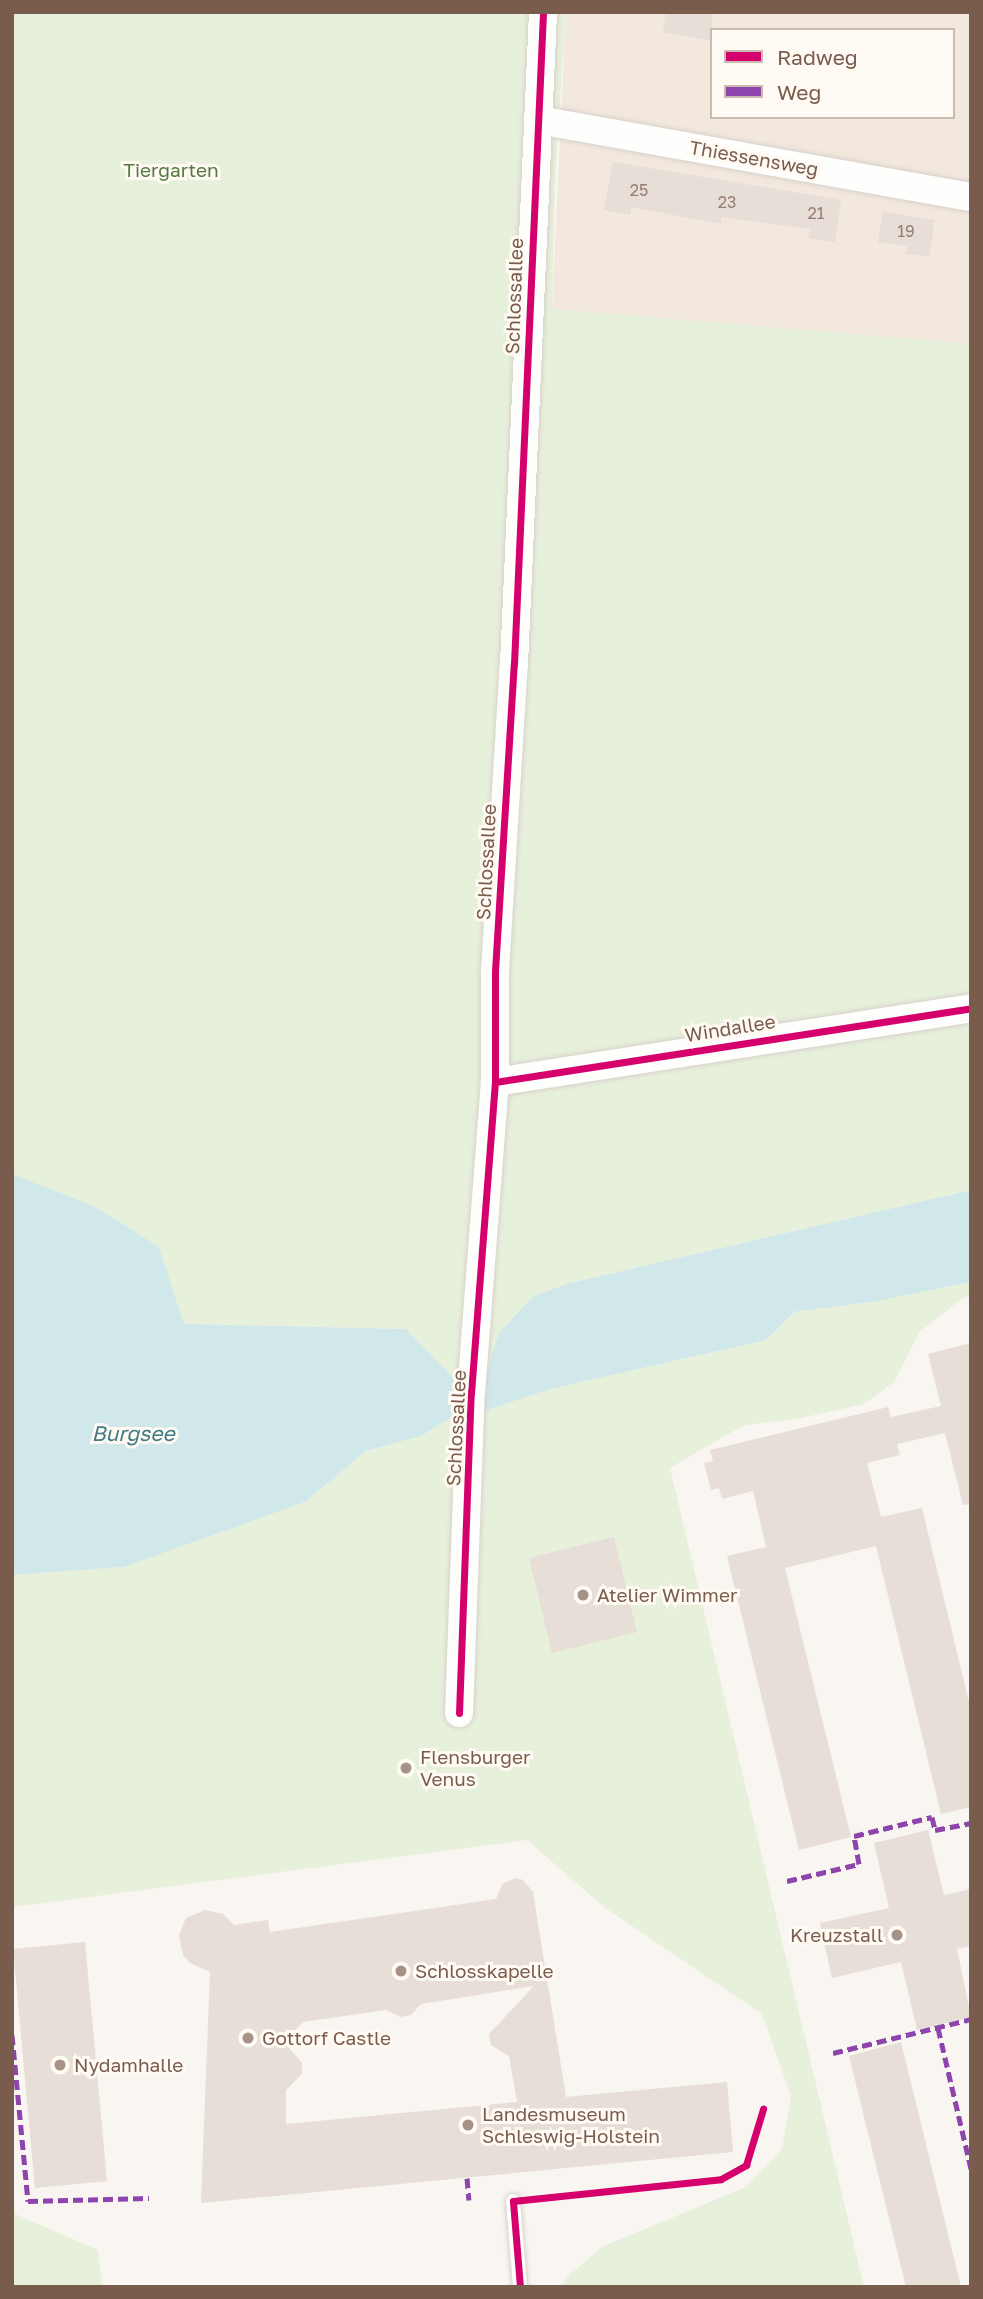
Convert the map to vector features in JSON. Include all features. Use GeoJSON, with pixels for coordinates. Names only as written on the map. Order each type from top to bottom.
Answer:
{"type":"FeatureCollection","features":[{"type":"Feature","properties":{"kind":"street","name":"Schlossallee"},"geometry":{"type":"LineString","coordinates":[[459,1713],[471,1393],[495,1082],[495,971],[514,664],[543,12]]}},
{"type":"Feature","properties":{"kind":"street","name":"Thiessensweg"},"geometry":{"type":"LineString","coordinates":[[538,120],[971,197]]}},
{"type":"Feature","properties":{"kind":"street","name":"Windallee"},"geometry":{"type":"LineString","coordinates":[[495,1082],[971,1008]]}},
{"type":"Feature","properties":{"kind":"lane"},"geometry":{"type":"LineString","coordinates":[[513,2201],[520,2287]]}},
{"type":"Feature","properties":{"kind":"shaded area"},"geometry":{"type":"Polygon","coordinates":[[[566,12],[971,12],[971,344],[552,309],[566,12]]]}},
{"type":"Feature","properties":{"kind":"green space","name":"Tiergarten"},"geometry":{"type":"Polygon","coordinates":[[[12,12],[566,12],[555,181],[552,309],[971,344],[971,1190],[566,1284],[532,1297],[499,1333],[483,1383],[457,1382],[406,1329],[184,1324],[159,1247],[96,1207],[12,1174],[12,12]]]}},
{"type":"Feature","properties":{"kind":"green space"},"geometry":{"type":"Polygon","coordinates":[[[971,1282],[971,1296],[963,1298],[920,1331],[894,1382],[864,1404],[797,1419],[744,1425],[670,1468],[864,2287],[561,2287],[569,2275],[604,2246],[746,2187],[782,2149],[791,2096],[762,2014],[604,1907],[527,1840],[12,1907],[12,1575],[124,1567],[305,1502],[366,1451],[421,1436],[452,1417],[487,1410],[550,1389],[766,1340],[794,1312],[872,1302],[971,1282]]]}},
{"type":"Feature","properties":{"kind":"green space"},"geometry":{"type":"Polygon","coordinates":[[[12,2175],[15,2214],[98,2250],[102,2287],[12,2287],[12,2175]]]}},
{"type":"Feature","properties":{"kind":"water","name":"Burgsee"},"geometry":{"type":"Polygon","coordinates":[[[12,1174],[96,1207],[159,1247],[184,1324],[406,1329],[457,1382],[483,1383],[499,1333],[532,1297],[566,1284],[971,1190],[971,1282],[872,1302],[794,1312],[766,1340],[550,1389],[487,1410],[452,1417],[421,1436],[366,1451],[305,1502],[124,1567],[12,1575],[12,1174]]]}},
{"type":"Feature","properties":{"kind":"building"},"geometry":{"type":"Polygon","coordinates":[[[666,12],[712,12],[710,41],[663,32],[666,12]]]}},
{"type":"Feature","properties":{"kind":"building"},"geometry":{"type":"Polygon","coordinates":[[[613,162],[841,200],[835,242],[808,238],[810,229],[722,217],[721,224],[631,207],[630,215],[604,210],[613,162]]]}},
{"type":"Feature","properties":{"kind":"building"},"geometry":{"type":"Polygon","coordinates":[[[883,212],[935,220],[929,257],[906,254],[907,246],[878,242],[883,212]]]}},
{"type":"Feature","properties":{"kind":"building"},"geometry":{"type":"Polygon","coordinates":[[[971,1343],[971,1504],[963,1505],[945,1433],[897,1444],[900,1455],[867,1463],[881,1517],[922,1508],[971,1710],[971,1807],[941,1814],[876,1546],[785,1568],[851,1837],[799,1850],[727,1556],[766,1547],[753,1491],[722,1499],[719,1488],[711,1490],[704,1463],[713,1461],[710,1450],[888,1407],[891,1417],[941,1406],[928,1354],[971,1343]]]}},
{"type":"Feature","properties":{"kind":"building","name":"Atelier Wimmer"},"geometry":{"type":"Polygon","coordinates":[[[614,1537],[637,1632],[552,1653],[529,1558],[614,1537]]]}},
{"type":"Feature","properties":{"kind":"building","name":"Kreuzstall"},"geometry":{"type":"Polygon","coordinates":[[[928,1830],[944,1895],[971,1889],[971,1946],[957,1949],[971,2017],[917,2030],[901,1962],[832,1978],[820,1923],[889,1908],[874,1843],[928,1830]]]}},
{"type":"Feature","properties":{"kind":"building","name":"Gottorf Castle"},"geometry":{"type":"Polygon","coordinates":[[[516,1878],[523,1880],[533,1892],[566,2097],[727,2082],[733,2152],[201,2203],[210,1972],[190,1963],[183,1955],[179,1935],[186,1918],[205,1910],[223,1914],[234,1925],[268,1920],[270,1932],[496,1899],[502,1884],[516,1878]],[[534,1986],[421,2004],[411,2015],[401,2017],[386,2010],[303,2022],[284,2042],[302,2063],[302,2074],[286,2090],[286,2124],[517,2102],[509,2056],[491,2045],[489,2034],[534,1986]]]}},
{"type":"Feature","properties":{"kind":"building","name":"Nydamhalle"},"geometry":{"type":"Polygon","coordinates":[[[85,1942],[107,2181],[35,2188],[13,1949],[85,1942]]]}},
{"type":"Feature","properties":{"kind":"building"},"geometry":{"type":"Polygon","coordinates":[[[901,2042],[961,2287],[906,2287],[849,2056],[901,2042]]]}},
{"type":"Feature","properties":{"kind":"marked path"},"geometry":{"type":"LineString","coordinates":[[787,1881],[859,1864],[854,1836],[932,1817],[935,1830],[971,1823]]}},
{"type":"Feature","properties":{"kind":"marked path"},"geometry":{"type":"LineString","coordinates":[[833,2053],[971,2019]]}},
{"type":"Feature","properties":{"kind":"marked path"},"geometry":{"type":"LineString","coordinates":[[938,2028],[971,2169]]}},
{"type":"Feature","properties":{"kind":"marked path"},"geometry":{"type":"LineString","coordinates":[[12,2035],[28,2201],[149,2198]]}},
{"type":"Feature","properties":{"kind":"marked path"},"geometry":{"type":"LineString","coordinates":[[467,2178],[469,2200]]}},
{"type":"Feature","properties":{"kind":"cycle path"},"geometry":{"type":"LineString","coordinates":[[459,1713],[471,1393],[495,1082],[495,971],[514,664],[543,12]]}},
{"type":"Feature","properties":{"kind":"cycle path"},"geometry":{"type":"LineString","coordinates":[[495,1082],[971,1008]]}},
{"type":"Feature","properties":{"kind":"cycle path"},"geometry":{"type":"LineString","coordinates":[[520,2287],[513,2201],[721,2179],[746,2165],[763,2109]]}},
{"type":"Feature","properties":{"kind":"place","name":"Atelier Wimmer"},"geometry":{"type":"Point","coordinates":[583,1595]}},
{"type":"Feature","properties":{"kind":"place","name":"Flensburger Venus"},"geometry":{"type":"Point","coordinates":[406,1768]}},
{"type":"Feature","properties":{"kind":"place","name":"Kreuzstall"},"geometry":{"type":"Point","coordinates":[897,1935]}},
{"type":"Feature","properties":{"kind":"place","name":"Schlosskapelle"},"geometry":{"type":"Point","coordinates":[401,1971]}},
{"type":"Feature","properties":{"kind":"place","name":"Gottorf Castle"},"geometry":{"type":"Point","coordinates":[248,2038]}},
{"type":"Feature","properties":{"kind":"place","name":"Nydamhalle"},"geometry":{"type":"Point","coordinates":[60,2065]}},
{"type":"Feature","properties":{"kind":"place","name":"Landesmuseum Schleswig-Holstein"},"geometry":{"type":"Point","coordinates":[468,2125]}}]}
